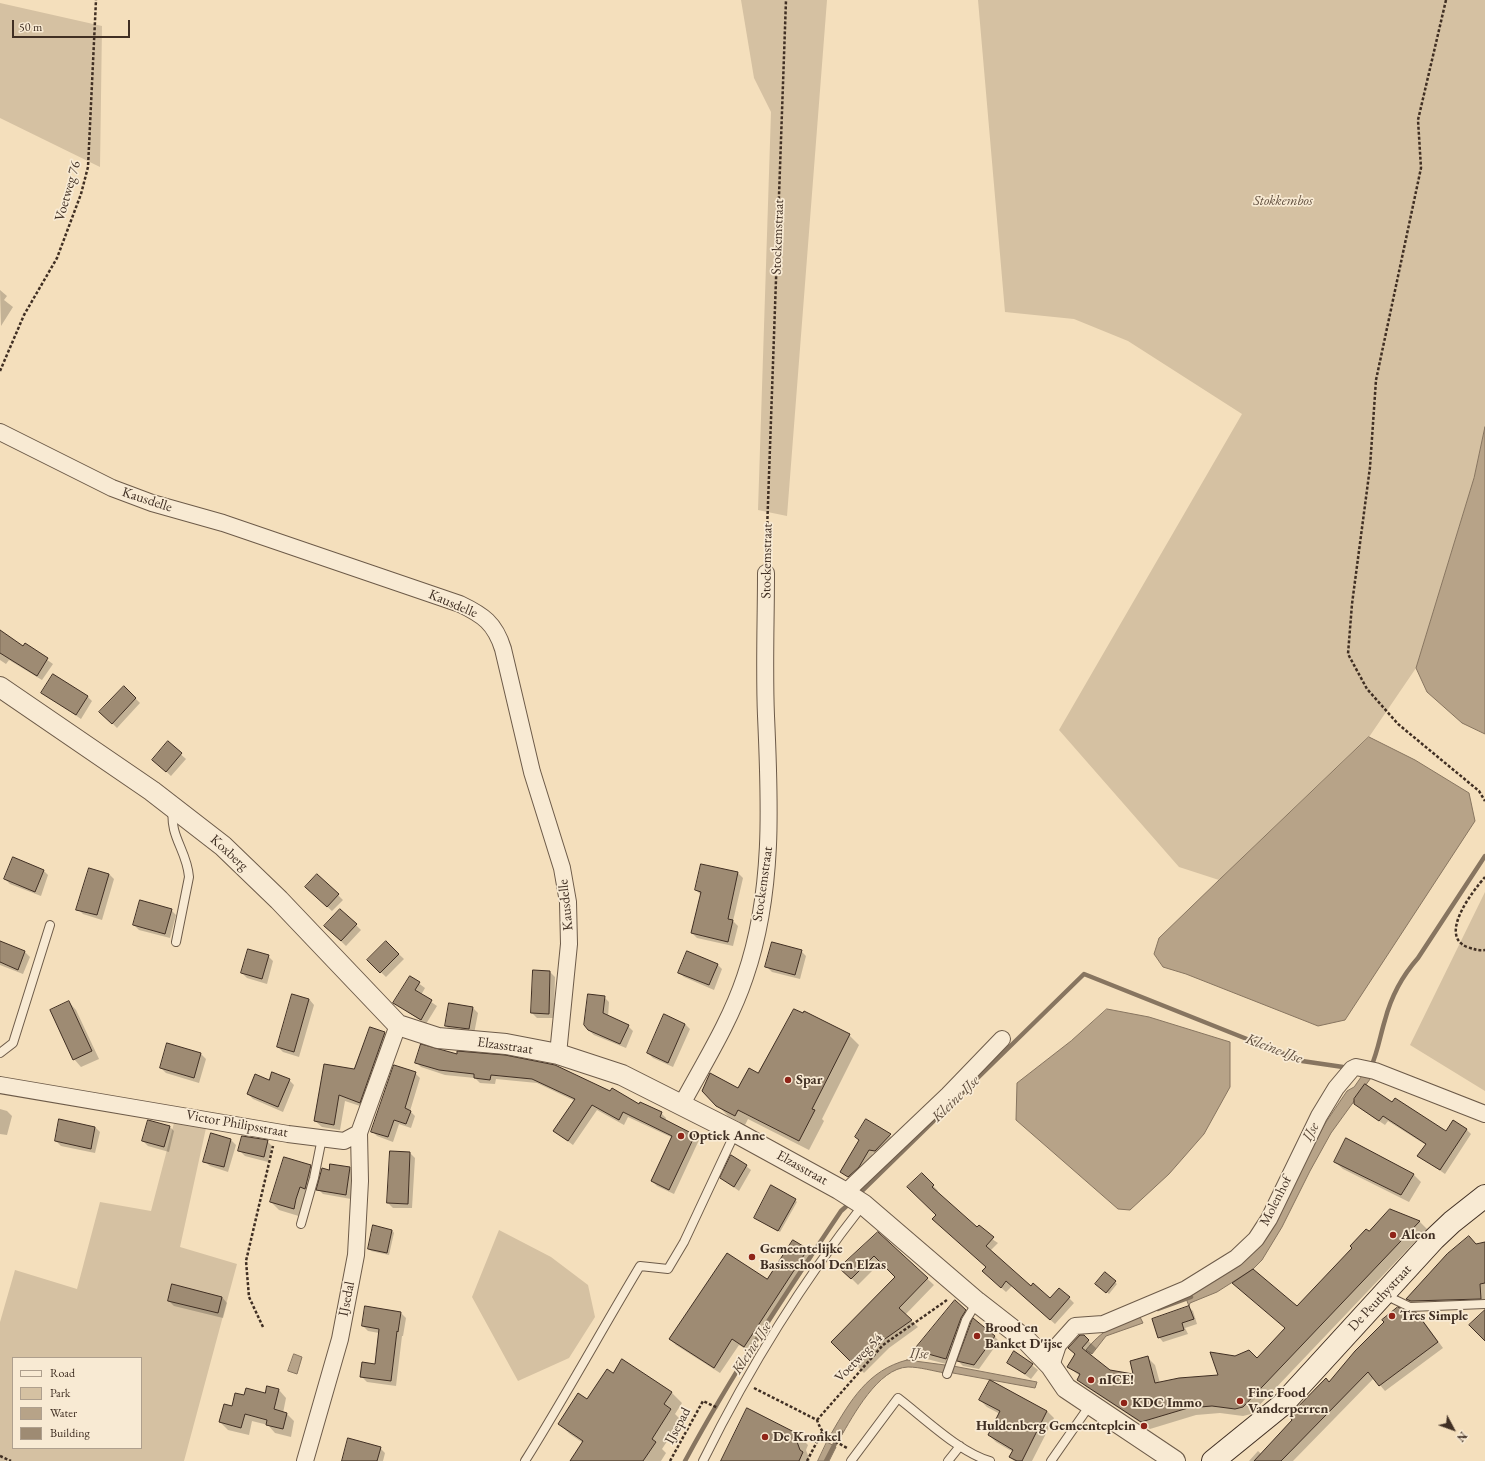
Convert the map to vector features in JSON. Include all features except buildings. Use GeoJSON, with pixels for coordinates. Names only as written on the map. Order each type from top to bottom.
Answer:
{"type":"FeatureCollection","features":[{"type":"Feature","properties":{"kind":"main road","name":"De Peuthystraat"},"geometry":{"type":"LineString","coordinates":[[1213,1461],[1282,1405],[1383,1294],[1452,1222],[1485,1196]]}},
{"type":"Feature","properties":{"kind":"street","name":"Kausdelle"},"geometry":{"type":"LineString","coordinates":[[0,432],[112,488],[152,503],[224,523],[460,604],[487,619],[499,634],[532,772],[562,868],[568,902],[569,944],[558,1054]]}},
{"type":"Feature","properties":{"kind":"street","name":"Stockemstraat"},"geometry":{"type":"LineString","coordinates":[[682,1104],[731,1012],[745,977],[754,944],[767,872],[770,828],[766,715],[766,573]]}},
{"type":"Feature","properties":{"kind":"street","name":"Koxberg"},"geometry":{"type":"LineString","coordinates":[[0,687],[173,807],[228,851],[279,900],[398,1025],[438,1038]]}},
{"type":"Feature","properties":{"kind":"street"},"geometry":{"type":"LineString","coordinates":[[359,1133],[398,1025]]}},
{"type":"Feature","properties":{"kind":"street","name":"Elzasstraat"},"geometry":{"type":"LineString","coordinates":[[438,1038],[506,1044],[558,1054],[622,1075],[735,1132],[854,1198],[977,1302],[1027,1341],[1051,1366],[1066,1388],[1175,1461]]}},
{"type":"Feature","properties":{"kind":"street"},"geometry":{"type":"LineString","coordinates":[[854,1198],[948,1095],[1002,1039]]}},
{"type":"Feature","properties":{"kind":"street","name":"Molenhof"},"geometry":{"type":"LineString","coordinates":[[1051,1366],[1058,1345],[1075,1326],[1103,1324],[1186,1289],[1236,1258],[1256,1239],[1269,1219],[1319,1116],[1336,1088],[1352,1069],[1356,1067],[1370,1070],[1485,1114]]}},
{"type":"Feature","properties":{"kind":"street","name":"Victor Philipsstraat"},"geometry":{"type":"LineString","coordinates":[[0,1085],[277,1132],[344,1141],[359,1133]]}},
{"type":"Feature","properties":{"kind":"street","name":"IJsedal"},"geometry":{"type":"LineString","coordinates":[[305,1461],[340,1338],[356,1255],[360,1181],[359,1133]]}},
{"type":"Feature","properties":{"kind":"lane"},"geometry":{"type":"LineString","coordinates":[[173,807],[171,821],[174,834],[188,866],[189,877],[176,942]]}},
{"type":"Feature","properties":{"kind":"lane"},"geometry":{"type":"LineString","coordinates":[[0,1053],[13,1043],[50,925]]}},
{"type":"Feature","properties":{"kind":"lane"},"geometry":{"type":"LineString","coordinates":[[525,1461],[573,1384],[596,1338],[640,1266],[668,1269],[684,1242],[735,1132]]}},
{"type":"Feature","properties":{"kind":"lane"},"geometry":{"type":"LineString","coordinates":[[301,1224],[314,1178],[322,1138]]}},
{"type":"Feature","properties":{"kind":"lane"},"geometry":{"type":"LineString","coordinates":[[702,1461],[743,1382],[804,1284],[854,1198]]}},
{"type":"Feature","properties":{"kind":"lane"},"geometry":{"type":"LineString","coordinates":[[1383,1294],[1410,1307],[1485,1304]]}},
{"type":"Feature","properties":{"kind":"lane"},"geometry":{"type":"LineString","coordinates":[[947,1374],[966,1320],[977,1302]]}},
{"type":"Feature","properties":{"kind":"lane"},"geometry":{"type":"LineString","coordinates":[[852,1461],[898,1398],[960,1446],[978,1458],[990,1461]]}},
{"type":"Feature","properties":{"kind":"lane"},"geometry":{"type":"LineString","coordinates":[[1051,1461],[1090,1405]]}},
{"type":"Feature","properties":{"kind":"lane"},"geometry":{"type":"LineString","coordinates":[[948,1461],[960,1446]]}},
{"type":"Feature","properties":{"kind":"path","name":"Voetweg 76"},"geometry":{"type":"LineString","coordinates":[[0,371],[24,315],[57,258],[81,194],[88,167],[96,0]]}},
{"type":"Feature","properties":{"kind":"path","name":"Stockemstraat"},"geometry":{"type":"LineString","coordinates":[[766,573],[786,0]]}},
{"type":"Feature","properties":{"kind":"path"},"geometry":{"type":"LineString","coordinates":[[1446,0],[1418,120],[1422,168],[1376,380],[1370,466],[1352,604],[1348,654],[1367,689],[1398,724],[1479,791],[1485,801]]}},
{"type":"Feature","properties":{"kind":"path"},"geometry":{"type":"LineString","coordinates":[[1485,877],[1463,909],[1455,932],[1456,939],[1463,945],[1478,951],[1485,950]]}},
{"type":"Feature","properties":{"kind":"path"},"geometry":{"type":"LineString","coordinates":[[263,1327],[249,1297],[246,1261],[277,1132]]}},
{"type":"Feature","properties":{"kind":"path","name":"Voetweg 54"},"geometry":{"type":"LineString","coordinates":[[816,1420],[883,1345],[962,1289]]}},
{"type":"Feature","properties":{"kind":"path"},"geometry":{"type":"LineString","coordinates":[[743,1382],[816,1420],[822,1432],[826,1436],[843,1446]]}},
{"type":"Feature","properties":{"kind":"path","name":"IJsepad"},"geometry":{"type":"LineString","coordinates":[[670,1461],[704,1401],[722,1410]]}},
{"type":"Feature","properties":{"kind":"path"},"geometry":{"type":"LineString","coordinates":[[807,1461],[822,1432]]}},
{"type":"Feature","properties":{"kind":"path"},"geometry":{"type":"LineString","coordinates":[[0,1456],[11,1461]]}},
{"type":"Feature","properties":{"kind":"green space"},"geometry":{"type":"Polygon","coordinates":[[[741,0],[827,0],[787,516],[758,510],[771,112],[754,78],[741,0]]]}},
{"type":"Feature","properties":{"kind":"green space","name":"Stokkembos"},"geometry":{"type":"Polygon","coordinates":[[[978,0],[1485,0],[1485,427],[1474,478],[1416,668],[1369,737],[1219,880],[1179,867],[1059,730],[1242,414],[1128,341],[1074,319],[1005,312],[978,0]]]}},
{"type":"Feature","properties":{"kind":"green space"},"geometry":{"type":"Polygon","coordinates":[[[0,3],[102,26],[100,167],[0,118],[0,3]]]}},
{"type":"Feature","properties":{"kind":"green space"},"geometry":{"type":"Polygon","coordinates":[[[1485,892],[1485,1091],[1410,1045],[1485,892]]]}},
{"type":"Feature","properties":{"kind":"green space"},"geometry":{"type":"Polygon","coordinates":[[[174,1123],[206,1128],[180,1247],[237,1264],[184,1461],[0,1461],[0,1322],[15,1270],[77,1289],[100,1202],[151,1211],[174,1123]]]}},
{"type":"Feature","properties":{"kind":"green space"},"geometry":{"type":"Polygon","coordinates":[[[499,1230],[551,1257],[588,1285],[595,1317],[569,1358],[518,1381],[472,1297],[499,1230]]]}},
{"type":"Feature","properties":{"kind":"water"},"geometry":{"type":"Polygon","coordinates":[[[1485,427],[1485,734],[1462,723],[1427,692],[1416,668],[1474,478],[1485,427]]]}},
{"type":"Feature","properties":{"kind":"water"},"geometry":{"type":"Polygon","coordinates":[[[1369,737],[1415,760],[1469,793],[1475,821],[1345,1020],[1318,1026],[1186,974],[1163,967],[1154,954],[1159,938],[1369,737]]]}},
{"type":"Feature","properties":{"kind":"water"},"geometry":{"type":"Polygon","coordinates":[[[1107,1009],[1149,1017],[1230,1042],[1230,1087],[1204,1134],[1169,1174],[1130,1210],[1118,1209],[1016,1120],[1017,1083],[1071,1041],[1107,1009]]]}},
{"type":"Feature","properties":{"kind":"water"},"geometry":{"type":"Polygon","coordinates":[[[1365,1072],[1373,1075],[1331,1133],[1282,1227],[1262,1260],[1253,1269],[1217,1292],[1190,1303],[1189,1306],[1185,1296],[1222,1275],[1257,1249],[1326,1122],[1347,1091],[1354,1087],[1365,1072]]]}},
{"type":"Feature","properties":{"kind":"water"},"geometry":{"type":"Polygon","coordinates":[[[1139,1315],[1143,1323],[1106,1336],[1092,1354],[1086,1350],[1098,1337],[1110,1328],[1139,1315]]]}},
{"type":"Feature","properties":{"kind":"water"},"geometry":{"type":"Polygon","coordinates":[[[294,1354],[302,1357],[297,1374],[288,1371],[294,1354]]]}},
{"type":"Feature","properties":{"kind":"water"},"geometry":{"type":"Polygon","coordinates":[[[907,1360],[945,1365],[945,1373],[913,1367],[897,1369],[877,1384],[859,1406],[840,1438],[831,1434],[853,1399],[871,1379],[881,1371],[907,1360]]]}},
{"type":"Feature","properties":{"kind":"water"},"geometry":{"type":"Polygon","coordinates":[[[953,1366],[1037,1382],[1035,1388],[953,1373],[953,1366]]]}},
{"type":"Feature","properties":{"kind":"water"},"geometry":{"type":"Polygon","coordinates":[[[827,1442],[836,1447],[829,1461],[818,1461],[827,1442]]]}},
{"type":"Feature","properties":{"kind":"waterway","name":"IJse"},"geometry":{"type":"LineString","coordinates":[[1371,1067],[1388,1011],[1398,987],[1485,856]]}},
{"type":"Feature","properties":{"kind":"waterway","name":"Kleine IJse"},"geometry":{"type":"LineString","coordinates":[[858,1195],[1084,974],[1302,1061],[1343,1067]]}},
{"type":"Feature","properties":{"kind":"waterway","name":"Kleine IJse"},"geometry":{"type":"LineString","coordinates":[[685,1461],[721,1397],[760,1334],[841,1211],[850,1203]]}},
{"type":"Feature","properties":{"kind":"waterway","name":"IJse"},"geometry":{"type":"LineString","coordinates":[[1158,1309],[1191,1297]]}},
{"type":"Feature","properties":{"kind":"waterway","name":"IJse"},"geometry":{"type":"LineString","coordinates":[[826,1461],[841,1432]]}},
{"type":"Feature","properties":{"kind":"place","name":"Spar"},"geometry":{"type":"Point","coordinates":[788,1080]}},
{"type":"Feature","properties":{"kind":"place","name":"Optiek Anne"},"geometry":{"type":"Point","coordinates":[681,1136]}},
{"type":"Feature","properties":{"kind":"place","name":"Aleon"},"geometry":{"type":"Point","coordinates":[1393,1235]}},
{"type":"Feature","properties":{"kind":"place","name":"Gemeentelijke Basisschool Den Elzas"},"geometry":{"type":"Point","coordinates":[752,1257]}},
{"type":"Feature","properties":{"kind":"place","name":"Tres Simple"},"geometry":{"type":"Point","coordinates":[1392,1316]}},
{"type":"Feature","properties":{"kind":"place","name":"Brood en Banket D'ijse"},"geometry":{"type":"Point","coordinates":[977,1336]}},
{"type":"Feature","properties":{"kind":"place","name":"nICE!"},"geometry":{"type":"Point","coordinates":[1091,1380]}},
{"type":"Feature","properties":{"kind":"place","name":"Fine Food Vanderperren"},"geometry":{"type":"Point","coordinates":[1240,1401]}},
{"type":"Feature","properties":{"kind":"place","name":"KDC Immo"},"geometry":{"type":"Point","coordinates":[1124,1403]}},
{"type":"Feature","properties":{"kind":"place","name":"Huldenberg Gemeenteplein"},"geometry":{"type":"Point","coordinates":[1144,1426]}},
{"type":"Feature","properties":{"kind":"place","name":"De Kronkel"},"geometry":{"type":"Point","coordinates":[765,1437]}}]}
